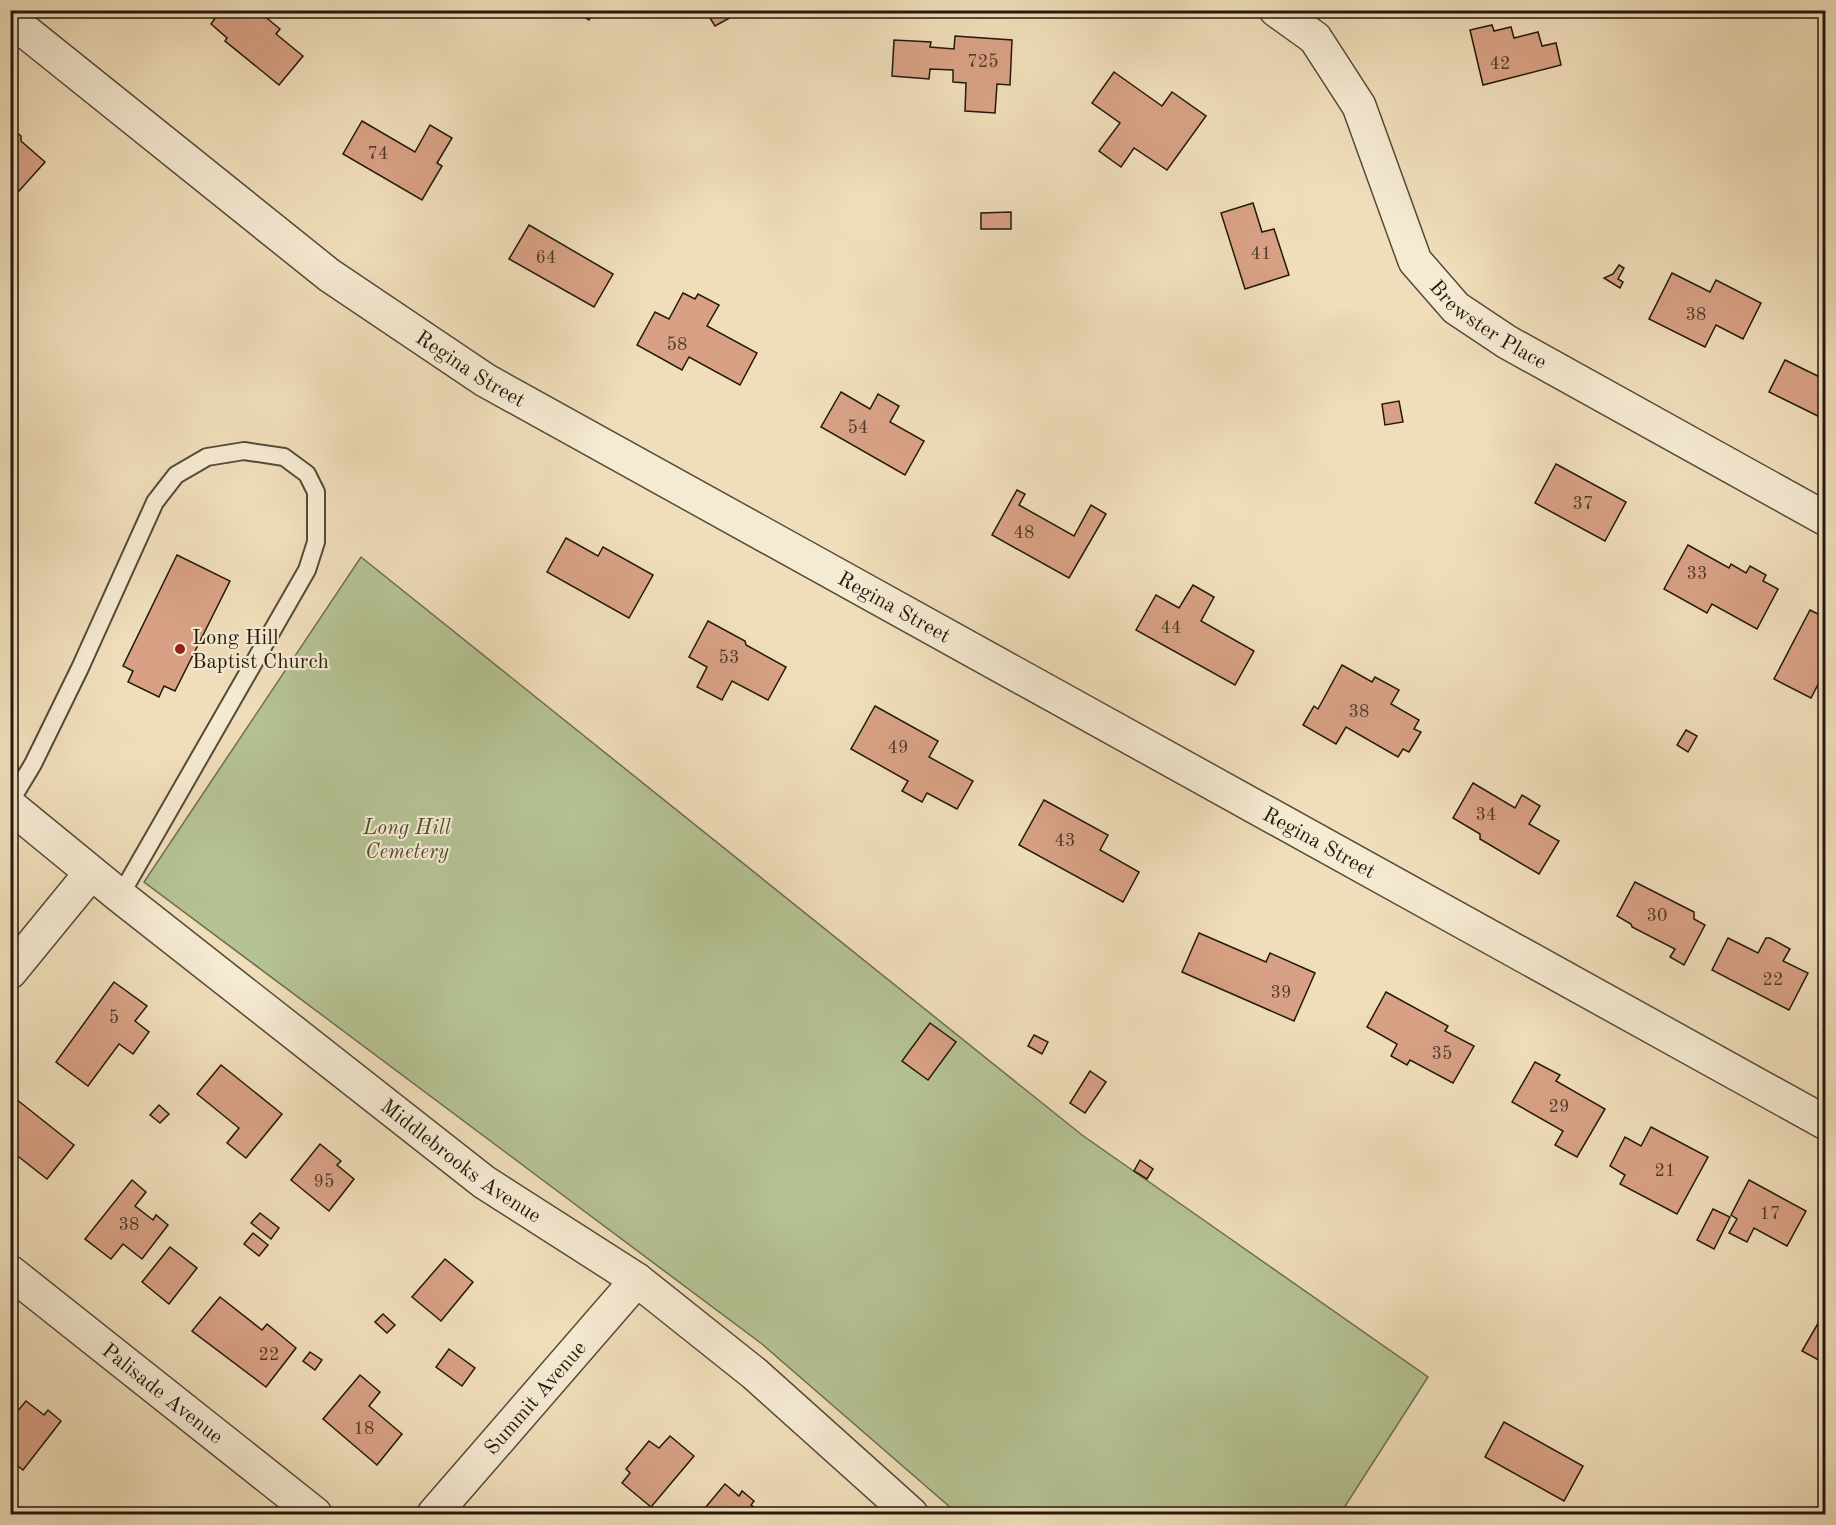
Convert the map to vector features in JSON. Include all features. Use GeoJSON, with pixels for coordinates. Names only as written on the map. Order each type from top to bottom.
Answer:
{"type":"FeatureCollection","features":[{"type":"Feature","properties":{"kind":"street","name":"Brewster Place"},"geometry":{"type":"LineString","coordinates":[[1276,10],[1315,39],[1359,106],[1415,261],[1456,308],[1507,342],[1826,519]]}},
{"type":"Feature","properties":{"kind":"street","name":"Regina Street"},"geometry":{"type":"LineString","coordinates":[[10,19],[329,275],[485,380],[1826,1123]]}},
{"type":"Feature","properties":{"kind":"street","name":"Middlebrooks Avenue"},"geometry":{"type":"LineString","coordinates":[[10,804],[120,896],[484,1182],[638,1280],[755,1374],[911,1515]]}},
{"type":"Feature","properties":{"kind":"street"},"geometry":{"type":"LineString","coordinates":[[10,972],[92,873]]}},
{"type":"Feature","properties":{"kind":"street","name":"Palisade Avenue"},"geometry":{"type":"LineString","coordinates":[[10,1272],[315,1515]]}},
{"type":"Feature","properties":{"kind":"street","name":"Summit Avenue"},"geometry":{"type":"LineString","coordinates":[[434,1515],[638,1280]]}},
{"type":"Feature","properties":{"kind":"lane"},"geometry":{"type":"LineString","coordinates":[[10,804],[33,764],[80,668],[155,502],[176,475],[207,456],[244,451],[285,457],[307,474],[316,492],[316,542],[307,570],[120,896]]}},
{"type":"Feature","properties":{"kind":"green space","name":"Long Hill Cemetery"},"geometry":{"type":"Polygon","coordinates":[[[361,557],[1082,1135],[1428,1377],[1340,1514],[958,1514],[762,1344],[144,882],[361,557]]]}},
{"type":"Feature","properties":{"kind":"building"},"geometry":{"type":"Polygon","coordinates":[[[221,10],[257,10],[280,29],[276,34],[303,56],[279,85],[225,41],[227,38],[211,24],[221,10]]]}},
{"type":"Feature","properties":{"kind":"building"},"geometry":{"type":"Polygon","coordinates":[[[577,10],[595,10],[589,20],[576,12],[577,10]]]}},
{"type":"Feature","properties":{"kind":"building"},"geometry":{"type":"Polygon","coordinates":[[[705,10],[744,10],[715,26],[705,10]]]}},
{"type":"Feature","properties":{"kind":"building"},"geometry":{"type":"Polygon","coordinates":[[[1492,25],[1494,31],[1511,27],[1514,38],[1538,32],[1542,46],[1556,43],[1561,65],[1483,85],[1470,30],[1492,25]]]}},
{"type":"Feature","properties":{"kind":"building"},"geometry":{"type":"Polygon","coordinates":[[[955,36],[1012,40],[1010,85],[997,84],[995,113],[965,111],[966,83],[953,82],[953,70],[930,69],[929,79],[892,76],[894,40],[931,42],[930,47],[954,49],[955,36]]]}},
{"type":"Feature","properties":{"kind":"building"},"geometry":{"type":"Polygon","coordinates":[[[1114,72],[1162,106],[1172,92],[1206,116],[1167,170],[1134,148],[1121,167],[1099,151],[1120,123],[1092,103],[1114,72]]]}},
{"type":"Feature","properties":{"kind":"building"},"geometry":{"type":"Polygon","coordinates":[[[362,121],[415,152],[430,125],[452,138],[437,163],[442,166],[422,200],[343,154],[362,121]]]}},
{"type":"Feature","properties":{"kind":"building"},"geometry":{"type":"Polygon","coordinates":[[[10,127],[21,136],[21,141],[45,162],[19,191],[10,183],[10,127]]]}},
{"type":"Feature","properties":{"kind":"building"},"geometry":{"type":"Polygon","coordinates":[[[1253,203],[1262,232],[1274,229],[1289,275],[1245,289],[1221,213],[1253,203]]]}},
{"type":"Feature","properties":{"kind":"building"},"geometry":{"type":"Polygon","coordinates":[[[1011,212],[1011,229],[981,229],[981,213],[1011,212]]]}},
{"type":"Feature","properties":{"kind":"building"},"geometry":{"type":"Polygon","coordinates":[[[529,225],[613,274],[594,307],[509,259],[529,225]]]}},
{"type":"Feature","properties":{"kind":"building"},"geometry":{"type":"Polygon","coordinates":[[[1619,265],[1624,268],[1618,279],[1623,282],[1620,288],[1604,278],[1613,274],[1619,265]]]}},
{"type":"Feature","properties":{"kind":"building"},"geometry":{"type":"Polygon","coordinates":[[[1672,273],[1710,292],[1716,280],[1761,303],[1743,339],[1716,325],[1705,347],[1649,319],[1672,273]]]}},
{"type":"Feature","properties":{"kind":"building"},"geometry":{"type":"Polygon","coordinates":[[[683,293],[695,299],[698,294],[719,305],[707,326],[757,353],[740,385],[689,357],[682,370],[637,345],[655,312],[669,319],[683,293]]]}},
{"type":"Feature","properties":{"kind":"building"},"geometry":{"type":"Polygon","coordinates":[[[1785,360],[1826,380],[1826,420],[1769,392],[1785,360]]]}},
{"type":"Feature","properties":{"kind":"building"},"geometry":{"type":"Polygon","coordinates":[[[841,392],[870,409],[878,394],[899,406],[890,422],[924,441],[905,475],[821,427],[841,392]]]}},
{"type":"Feature","properties":{"kind":"building"},"geometry":{"type":"Polygon","coordinates":[[[1399,401],[1403,422],[1385,425],[1382,404],[1399,401]]]}},
{"type":"Feature","properties":{"kind":"building"},"geometry":{"type":"Polygon","coordinates":[[[1556,464],[1626,502],[1605,541],[1535,503],[1556,464]]]}},
{"type":"Feature","properties":{"kind":"building"},"geometry":{"type":"Polygon","coordinates":[[[1017,490],[1025,494],[1019,505],[1074,536],[1091,505],[1106,514],[1069,578],[992,535],[1017,490]]]}},
{"type":"Feature","properties":{"kind":"building"},"geometry":{"type":"Polygon","coordinates":[[[566,538],[598,556],[603,547],[653,575],[629,618],[547,572],[566,538]]]}},
{"type":"Feature","properties":{"kind":"building"},"geometry":{"type":"Polygon","coordinates":[[[1688,545],[1729,568],[1731,564],[1746,573],[1750,566],[1766,575],[1763,581],[1778,589],[1757,629],[1712,604],[1707,613],[1664,589],[1688,545]]]}},
{"type":"Feature","properties":{"kind":"building"},"geometry":{"type":"Polygon","coordinates":[[[177,555],[230,581],[175,691],[164,686],[159,697],[128,682],[133,671],[123,666],[177,555]]]}},
{"type":"Feature","properties":{"kind":"building"},"geometry":{"type":"Polygon","coordinates":[[[1193,585],[1214,597],[1201,621],[1254,651],[1235,685],[1136,630],[1156,595],[1179,608],[1193,585]]]}},
{"type":"Feature","properties":{"kind":"building"},"geometry":{"type":"Polygon","coordinates":[[[1810,610],[1826,618],[1826,669],[1811,698],[1774,679],[1810,610]]]}},
{"type":"Feature","properties":{"kind":"building"},"geometry":{"type":"Polygon","coordinates":[[[708,621],[786,667],[768,700],[732,681],[722,700],[697,687],[707,667],[689,657],[708,621]]]}},
{"type":"Feature","properties":{"kind":"building"},"geometry":{"type":"Polygon","coordinates":[[[1342,665],[1372,682],[1375,677],[1399,690],[1391,704],[1419,720],[1414,729],[1421,732],[1409,752],[1403,749],[1398,757],[1346,727],[1336,744],[1303,725],[1314,706],[1318,709],[1342,665]]]}},
{"type":"Feature","properties":{"kind":"building"},"geometry":{"type":"Polygon","coordinates":[[[875,706],[938,741],[929,757],[973,781],[957,809],[927,793],[922,802],[902,791],[908,781],[851,749],[875,706]]]}},
{"type":"Feature","properties":{"kind":"building"},"geometry":{"type":"Polygon","coordinates":[[[1686,730],[1697,736],[1688,752],[1677,745],[1686,730]]]}},
{"type":"Feature","properties":{"kind":"building"},"geometry":{"type":"Polygon","coordinates":[[[1473,783],[1515,808],[1522,795],[1540,806],[1529,824],[1559,841],[1539,874],[1480,839],[1480,834],[1453,818],[1473,783]]]}},
{"type":"Feature","properties":{"kind":"building"},"geometry":{"type":"Polygon","coordinates":[[[1044,800],[1108,835],[1100,850],[1139,872],[1123,902],[1019,845],[1044,800]]]}},
{"type":"Feature","properties":{"kind":"building"},"geometry":{"type":"Polygon","coordinates":[[[1635,882],[1694,912],[1694,919],[1705,925],[1684,965],[1670,957],[1675,949],[1632,927],[1631,924],[1617,916],[1635,882]]]}},
{"type":"Feature","properties":{"kind":"building"},"geometry":{"type":"Polygon","coordinates":[[[1199,933],[1266,962],[1270,953],[1315,973],[1294,1021],[1182,972],[1199,933]]]}},
{"type":"Feature","properties":{"kind":"building"},"geometry":{"type":"Polygon","coordinates":[[[1728,938],[1758,953],[1766,938],[1790,949],[1783,961],[1808,973],[1789,1010],[1712,970],[1728,938]]]}},
{"type":"Feature","properties":{"kind":"building"},"geometry":{"type":"Polygon","coordinates":[[[114,982],[147,1006],[135,1021],[149,1032],[133,1054],[119,1044],[88,1086],[56,1062],[114,982]]]}},
{"type":"Feature","properties":{"kind":"building"},"geometry":{"type":"Polygon","coordinates":[[[1386,992],[1448,1026],[1445,1031],[1474,1046],[1453,1083],[1410,1060],[1407,1065],[1391,1056],[1397,1044],[1367,1027],[1386,992]]]}},
{"type":"Feature","properties":{"kind":"building"},"geometry":{"type":"Polygon","coordinates":[[[1826,1014],[1826,1030],[1818,1025],[1826,1014]]]}},
{"type":"Feature","properties":{"kind":"building"},"geometry":{"type":"Polygon","coordinates":[[[930,1023],[956,1042],[928,1080],[902,1061],[930,1023]]]}},
{"type":"Feature","properties":{"kind":"building"},"geometry":{"type":"Polygon","coordinates":[[[1034,1035],[1048,1042],[1042,1054],[1028,1046],[1034,1035]]]}},
{"type":"Feature","properties":{"kind":"building"},"geometry":{"type":"Polygon","coordinates":[[[1535,1062],[1560,1075],[1556,1081],[1605,1109],[1577,1157],[1555,1145],[1563,1131],[1512,1102],[1535,1062]]]}},
{"type":"Feature","properties":{"kind":"building"},"geometry":{"type":"Polygon","coordinates":[[[221,1065],[282,1114],[246,1158],[227,1143],[239,1128],[197,1094],[221,1065]]]}},
{"type":"Feature","properties":{"kind":"building"},"geometry":{"type":"Polygon","coordinates":[[[1090,1071],[1106,1082],[1085,1113],[1070,1103],[1090,1071]]]}},
{"type":"Feature","properties":{"kind":"building"},"geometry":{"type":"Polygon","coordinates":[[[16,1099],[74,1145],[47,1179],[10,1150],[10,1106],[16,1099]]]}},
{"type":"Feature","properties":{"kind":"building"},"geometry":{"type":"Polygon","coordinates":[[[159,1105],[169,1114],[160,1123],[150,1115],[159,1105]]]}},
{"type":"Feature","properties":{"kind":"building"},"geometry":{"type":"Polygon","coordinates":[[[1651,1127],[1708,1157],[1677,1214],[1620,1184],[1625,1175],[1610,1166],[1625,1137],[1641,1146],[1651,1127]]]}},
{"type":"Feature","properties":{"kind":"building"},"geometry":{"type":"Polygon","coordinates":[[[320,1144],[341,1161],[337,1165],[354,1179],[329,1211],[291,1180],[320,1144]]]}},
{"type":"Feature","properties":{"kind":"building"},"geometry":{"type":"Polygon","coordinates":[[[1140,1160],[1153,1169],[1147,1179],[1134,1171],[1140,1160]]]}},
{"type":"Feature","properties":{"kind":"building"},"geometry":{"type":"Polygon","coordinates":[[[132,1180],[146,1192],[135,1206],[153,1220],[156,1215],[168,1225],[142,1259],[123,1244],[111,1259],[85,1239],[132,1180]]]}},
{"type":"Feature","properties":{"kind":"building"},"geometry":{"type":"Polygon","coordinates":[[[1749,1180],[1806,1211],[1787,1246],[1754,1228],[1747,1242],[1729,1233],[1737,1219],[1731,1215],[1749,1180]]]}},
{"type":"Feature","properties":{"kind":"building"},"geometry":{"type":"Polygon","coordinates":[[[1713,1209],[1730,1217],[1714,1249],[1697,1240],[1713,1209]]]}},
{"type":"Feature","properties":{"kind":"building"},"geometry":{"type":"Polygon","coordinates":[[[260,1213],[279,1228],[271,1239],[251,1223],[260,1213]]]}},
{"type":"Feature","properties":{"kind":"building"},"geometry":{"type":"Polygon","coordinates":[[[253,1233],[268,1245],[259,1256],[244,1244],[253,1233]]]}},
{"type":"Feature","properties":{"kind":"building"},"geometry":{"type":"Polygon","coordinates":[[[170,1247],[197,1268],[169,1304],[142,1282],[170,1247]]]}},
{"type":"Feature","properties":{"kind":"building"},"geometry":{"type":"Polygon","coordinates":[[[445,1259],[473,1282],[441,1321],[412,1297],[445,1259]]]}},
{"type":"Feature","properties":{"kind":"building"},"geometry":{"type":"Polygon","coordinates":[[[220,1297],[262,1330],[267,1324],[296,1348],[266,1387],[192,1331],[220,1297]]]}},
{"type":"Feature","properties":{"kind":"building"},"geometry":{"type":"Polygon","coordinates":[[[1826,1313],[1826,1364],[1802,1351],[1826,1313]]]}},
{"type":"Feature","properties":{"kind":"building"},"geometry":{"type":"Polygon","coordinates":[[[383,1314],[395,1325],[387,1333],[375,1322],[383,1314]]]}},
{"type":"Feature","properties":{"kind":"building"},"geometry":{"type":"Polygon","coordinates":[[[449,1349],[475,1368],[462,1386],[436,1367],[449,1349]]]}},
{"type":"Feature","properties":{"kind":"building"},"geometry":{"type":"Polygon","coordinates":[[[310,1352],[322,1360],[315,1370],[303,1361],[310,1352]]]}},
{"type":"Feature","properties":{"kind":"building"},"geometry":{"type":"Polygon","coordinates":[[[360,1375],[380,1392],[369,1406],[402,1434],[377,1465],[323,1419],[360,1375]]]}},
{"type":"Feature","properties":{"kind":"building"},"geometry":{"type":"Polygon","coordinates":[[[26,1401],[44,1415],[48,1410],[61,1421],[23,1470],[10,1460],[10,1420],[26,1401]]]}},
{"type":"Feature","properties":{"kind":"building"},"geometry":{"type":"Polygon","coordinates":[[[1504,1422],[1583,1466],[1564,1501],[1485,1457],[1504,1422]]]}},
{"type":"Feature","properties":{"kind":"building"},"geometry":{"type":"Polygon","coordinates":[[[670,1436],[694,1456],[651,1507],[622,1483],[630,1473],[626,1469],[649,1441],[659,1448],[670,1436]]]}},
{"type":"Feature","properties":{"kind":"building"},"geometry":{"type":"Polygon","coordinates":[[[725,1484],[739,1496],[742,1491],[754,1501],[751,1505],[763,1514],[700,1514],[725,1484]]]}},
{"type":"Feature","properties":{"kind":"place","name":"Long Hill Baptist Church"},"geometry":{"type":"Point","coordinates":[180,649]}}]}
